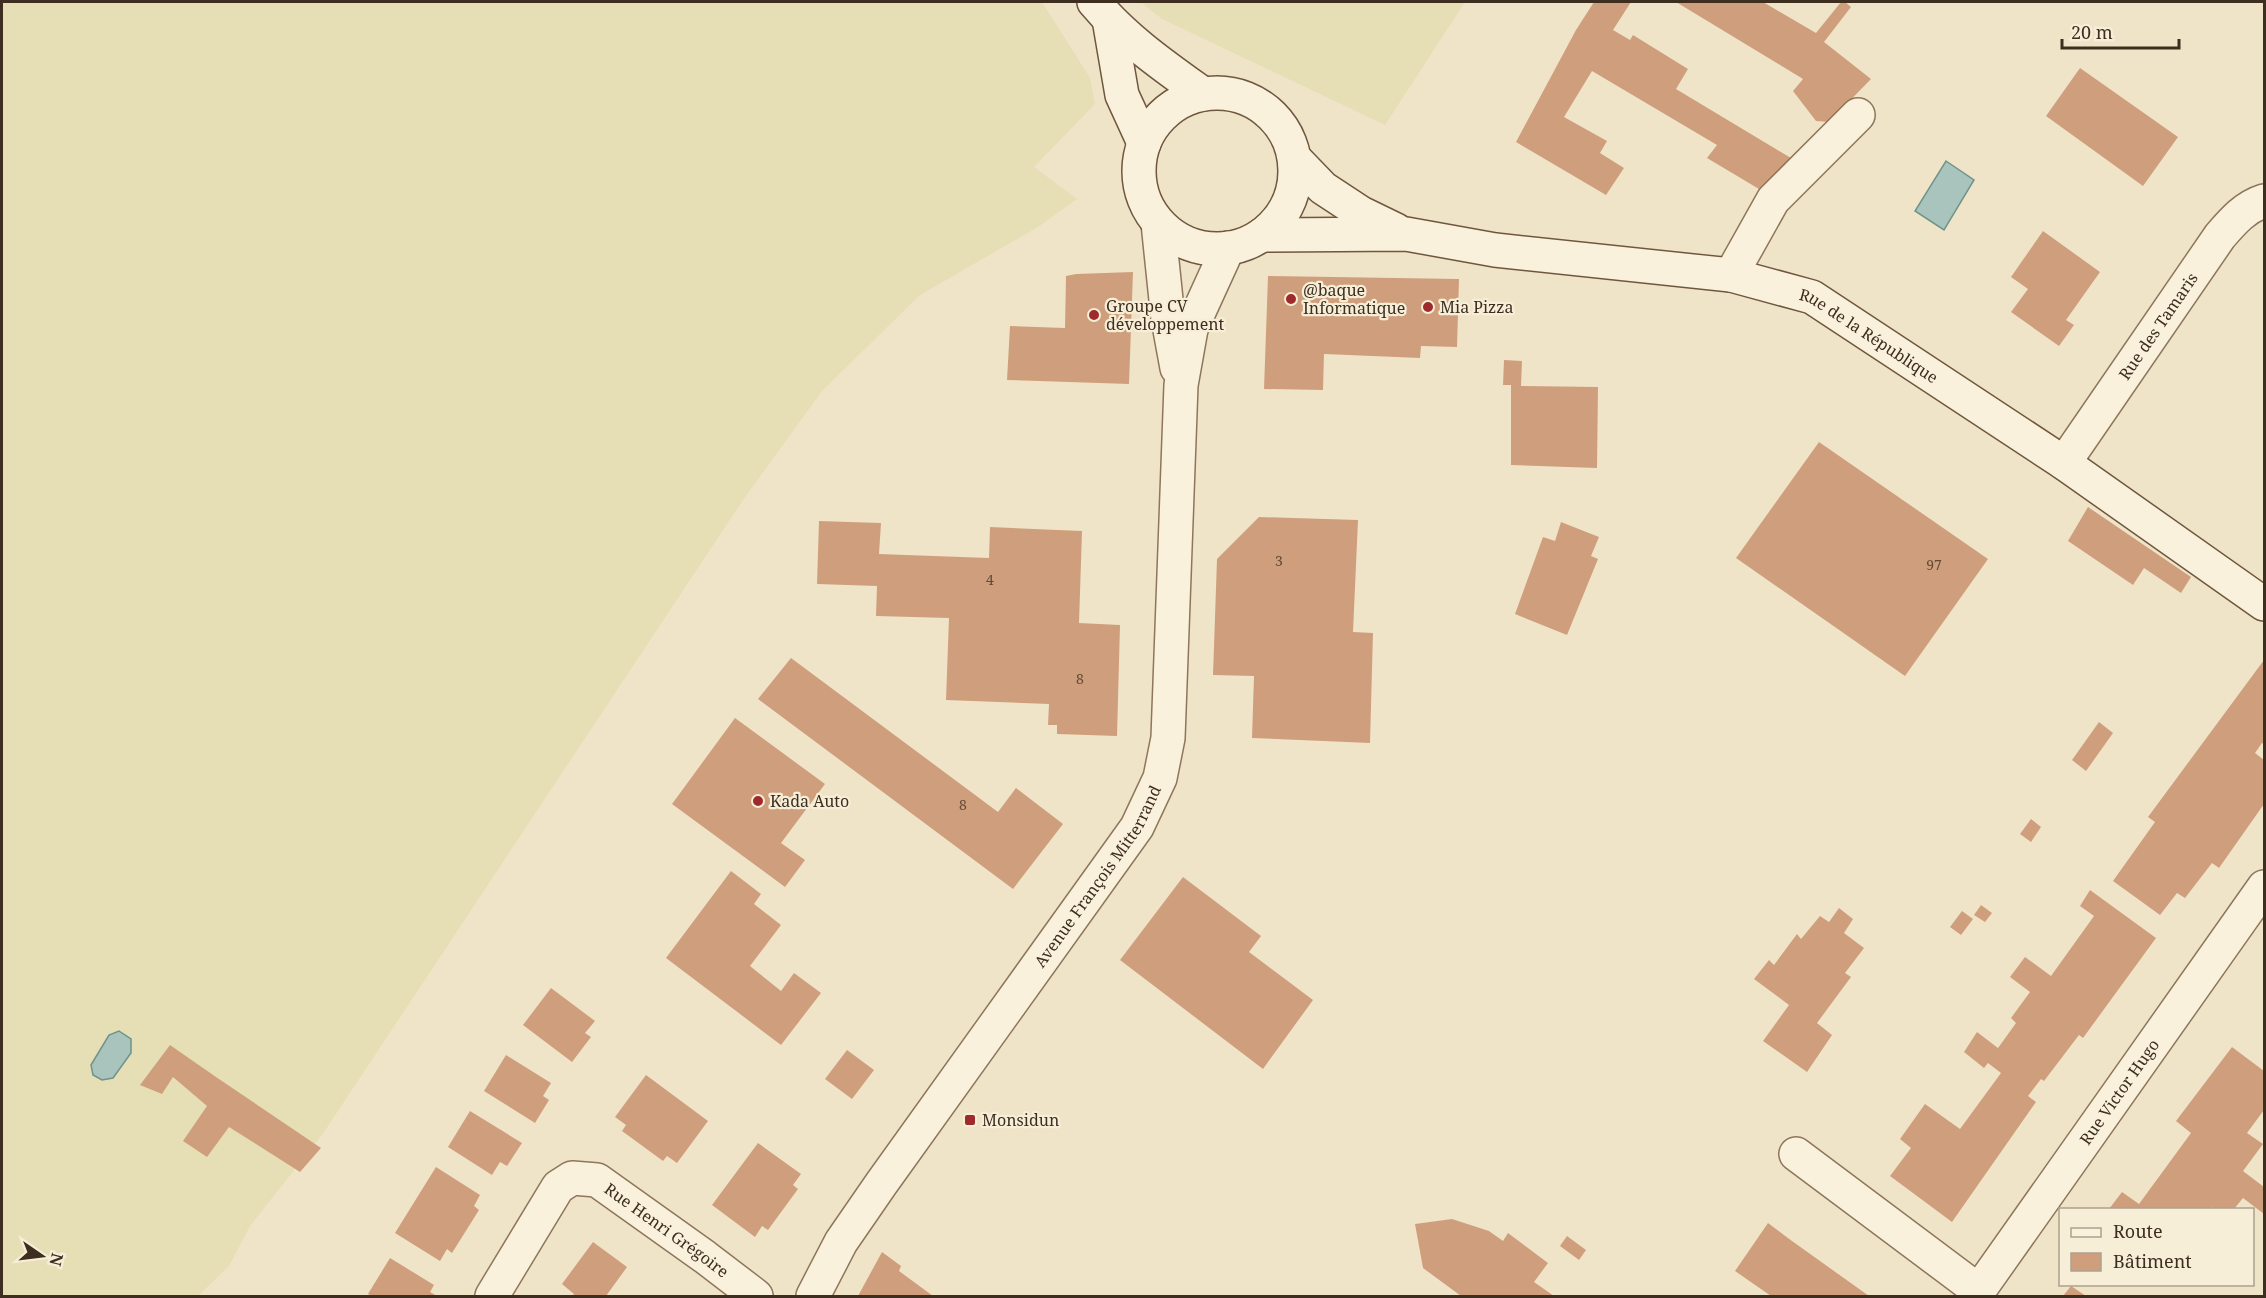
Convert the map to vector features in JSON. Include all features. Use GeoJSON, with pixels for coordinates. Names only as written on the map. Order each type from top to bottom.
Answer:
{"type":"FeatureCollection","features":[{"type":"Feature","properties":{"kind":"street"},"geometry":{"type":"LineString","coordinates":[[1101,10],[1149,56],[1203,94]]}},
{"type":"Feature","properties":{"kind":"street"},"geometry":{"type":"LineString","coordinates":[[1101,10],[1122,95],[1144,143]]}},
{"type":"Feature","properties":{"kind":"street"},"geometry":{"type":"LineString","coordinates":[[1221,92],[1239,95],[1270,112],[1282,126],[1295,159],[1292,194],[1275,224],[1251,241],[1227,248],[1209,249],[1173,236],[1158,223],[1146,204],[1140,184],[1139,163],[1144,143],[1154,125],[1168,110],[1184,100],[1203,94],[1221,92]]}},
{"type":"Feature","properties":{"kind":"street"},"geometry":{"type":"LineString","coordinates":[[1731,275],[1773,200],[1858,115]]}},
{"type":"Feature","properties":{"kind":"street","name":"Rue de la République"},"geometry":{"type":"LineString","coordinates":[[1295,159],[1323,188],[1361,213],[1406,234]]}},
{"type":"Feature","properties":{"kind":"street","name":"Rue des Tamaris"},"geometry":{"type":"LineString","coordinates":[[2064,463],[2220,236],[2237,217],[2255,204],[2265,201]]}},
{"type":"Feature","properties":{"kind":"street","name":"Avenue François Mitterrand"},"geometry":{"type":"LineString","coordinates":[[1158,223],[1168,320],[1181,385]]}},
{"type":"Feature","properties":{"kind":"street","name":"Rue de la République"},"geometry":{"type":"LineString","coordinates":[[1262,235],[1406,234],[1495,249],[1731,275],[1812,297],[2064,463],[2265,604]]}},
{"type":"Feature","properties":{"kind":"street","name":"Avenue François Mitterrand"},"geometry":{"type":"LineString","coordinates":[[813,1296],[841,1242],[881,1184],[1137,827],[1160,778],[1168,738],[1181,385],[1191,328],[1227,248]]}},
{"type":"Feature","properties":{"kind":"street","name":"Rue Victor Hugo"},"geometry":{"type":"LineString","coordinates":[[1977,1294],[2265,887]]}},
{"type":"Feature","properties":{"kind":"street"},"geometry":{"type":"LineString","coordinates":[[1796,1154],[1977,1294]]}},
{"type":"Feature","properties":{"kind":"street","name":"Rue Henri Grégoire"},"geometry":{"type":"LineString","coordinates":[[492,1296],[558,1186],[572,1178],[597,1180],[756,1296]]}},
{"type":"Feature","properties":{"kind":"shaded area"},"geometry":{"type":"Polygon","coordinates":[[[2,2],[1042,2],[1090,78],[1095,104],[1034,167],[1077,199],[1038,227],[920,295],[822,391],[743,500],[324,1132],[250,1226],[229,1266],[198,1296],[2,1296],[2,2]]]}},
{"type":"Feature","properties":{"kind":"shaded area"},"geometry":{"type":"Polygon","coordinates":[[[1141,2],[1465,2],[1385,125],[1162,19],[1141,2]]]}},
{"type":"Feature","properties":{"kind":"water"},"geometry":{"type":"Polygon","coordinates":[[[1946,161],[1974,180],[1944,230],[1915,211],[1946,161]]]}},
{"type":"Feature","properties":{"kind":"water"},"geometry":{"type":"Polygon","coordinates":[[[119,1031],[131,1039],[131,1053],[113,1078],[102,1080],[93,1075],[91,1065],[109,1035],[119,1031]]]}},
{"type":"Feature","properties":{"kind":"building"},"geometry":{"type":"Polygon","coordinates":[[[1594,2],[1631,2],[1613,30],[1630,40],[1633,35],[1688,69],[1676,89],[1796,161],[1764,192],[1707,158],[1717,145],[1592,71],[1564,117],[1607,141],[1600,153],[1624,168],[1606,195],[1516,142],[1576,30],[1594,2]]]}},
{"type":"Feature","properties":{"kind":"building"},"geometry":{"type":"Polygon","coordinates":[[[1676,2],[1763,2],[1816,33],[1841,2],[1845,2],[1851,7],[1824,42],[1871,79],[1829,122],[1816,121],[1793,91],[1803,79],[1676,2]]]}},
{"type":"Feature","properties":{"kind":"building"},"geometry":{"type":"Polygon","coordinates":[[[2080,68],[2178,137],[2143,186],[2046,116],[2080,68]]]}},
{"type":"Feature","properties":{"kind":"building"},"geometry":{"type":"Polygon","coordinates":[[[2043,231],[2100,272],[2066,320],[2074,325],[2059,346],[2011,312],[2028,289],[2011,277],[2043,231]]]}},
{"type":"Feature","properties":{"kind":"building"},"geometry":{"type":"Polygon","coordinates":[[[1133,272],[1129,384],[1007,380],[1010,326],[1065,328],[1066,276],[1133,272]]]}},
{"type":"Feature","properties":{"kind":"building"},"geometry":{"type":"Polygon","coordinates":[[[1268,276],[1459,279],[1457,347],[1421,346],[1420,358],[1324,354],[1323,390],[1264,389],[1268,276]]]}},
{"type":"Feature","properties":{"kind":"building"},"geometry":{"type":"Polygon","coordinates":[[[1504,360],[1522,361],[1521,386],[1598,387],[1597,468],[1511,465],[1511,385],[1503,385],[1504,360]]]}},
{"type":"Feature","properties":{"kind":"building"},"geometry":{"type":"Polygon","coordinates":[[[1819,442],[1988,559],[1905,676],[1736,558],[1819,442]]]}},
{"type":"Feature","properties":{"kind":"building"},"geometry":{"type":"Polygon","coordinates":[[[2088,507],[2191,577],[2181,593],[2144,568],[2133,585],[2068,541],[2088,507]]]}},
{"type":"Feature","properties":{"kind":"building"},"geometry":{"type":"Polygon","coordinates":[[[1259,517],[1358,520],[1353,632],[1373,633],[1370,743],[1252,738],[1254,676],[1213,675],[1217,559],[1259,517]]]}},
{"type":"Feature","properties":{"kind":"building"},"geometry":{"type":"Polygon","coordinates":[[[819,521],[881,523],[879,554],[989,558],[990,527],[1082,531],[1079,623],[1120,625],[1117,736],[1057,734],[1057,725],[1048,725],[1049,704],[946,700],[949,618],[876,616],[877,586],[817,584],[819,521]]]}},
{"type":"Feature","properties":{"kind":"building"},"geometry":{"type":"Polygon","coordinates":[[[1561,522],[1599,537],[1591,556],[1598,559],[1567,635],[1515,614],[1543,537],[1555,541],[1561,522]]]}},
{"type":"Feature","properties":{"kind":"building"},"geometry":{"type":"Polygon","coordinates":[[[791,658],[998,812],[1016,788],[1063,824],[1013,889],[758,699],[791,658]]]}},
{"type":"Feature","properties":{"kind":"building"},"geometry":{"type":"Polygon","coordinates":[[[2264,660],[2264,744],[2262,743],[2255,753],[2264,760],[2264,804],[2219,868],[2212,863],[2185,898],[2177,893],[2160,915],[2113,881],[2155,822],[2148,817],[2264,660]]]}},
{"type":"Feature","properties":{"kind":"building"},"geometry":{"type":"Polygon","coordinates":[[[735,718],[825,784],[781,843],[805,860],[785,887],[672,804],[735,718]]]}},
{"type":"Feature","properties":{"kind":"building"},"geometry":{"type":"Polygon","coordinates":[[[2099,722],[2113,733],[2086,771],[2072,760],[2099,722]]]}},
{"type":"Feature","properties":{"kind":"building"},"geometry":{"type":"Polygon","coordinates":[[[2031,819],[2041,827],[2031,842],[2020,834],[2031,819]]]}},
{"type":"Feature","properties":{"kind":"building"},"geometry":{"type":"Polygon","coordinates":[[[731,871],[761,894],[754,904],[781,925],[750,966],[781,991],[794,973],[821,993],[781,1045],[666,958],[731,871]]]}},
{"type":"Feature","properties":{"kind":"building"},"geometry":{"type":"Polygon","coordinates":[[[1183,877],[1261,936],[1249,952],[1313,1000],[1263,1069],[1120,960],[1183,877]]]}},
{"type":"Feature","properties":{"kind":"building"},"geometry":{"type":"Polygon","coordinates":[[[2090,890],[2156,938],[2083,1038],[2079,1035],[2044,1081],[2041,1079],[2028,1096],[2036,1102],[1952,1222],[1890,1176],[1911,1148],[1900,1139],[1925,1104],[1960,1129],[2001,1073],[1988,1063],[1984,1068],[1964,1052],[1977,1032],[1998,1048],[2016,1023],[2011,1018],[2030,992],[2010,977],[2025,957],[2051,976],[2094,916],[2080,906],[2090,890]]]}},
{"type":"Feature","properties":{"kind":"building"},"geometry":{"type":"Polygon","coordinates":[[[1981,905],[1992,913],[1985,922],[1974,915],[1981,905]]]}},
{"type":"Feature","properties":{"kind":"building"},"geometry":{"type":"Polygon","coordinates":[[[1839,908],[1853,919],[1844,933],[1864,948],[1845,973],[1851,977],[1817,1023],[1832,1035],[1807,1072],[1763,1041],[1789,1005],[1754,979],[1769,960],[1774,965],[1797,934],[1801,939],[1820,916],[1829,922],[1839,908]]]}},
{"type":"Feature","properties":{"kind":"building"},"geometry":{"type":"Polygon","coordinates":[[[1962,911],[1973,919],[1961,935],[1950,927],[1962,911]]]}},
{"type":"Feature","properties":{"kind":"building"},"geometry":{"type":"Polygon","coordinates":[[[551,988],[595,1021],[585,1033],[591,1037],[572,1062],[523,1025],[551,988]]]}},
{"type":"Feature","properties":{"kind":"building"},"geometry":{"type":"Polygon","coordinates":[[[170,1045],[321,1148],[300,1172],[229,1127],[207,1157],[183,1141],[207,1106],[173,1077],[162,1094],[140,1085],[170,1045]]]}},
{"type":"Feature","properties":{"kind":"building"},"geometry":{"type":"Polygon","coordinates":[[[2232,1047],[2264,1071],[2264,1110],[2247,1133],[2263,1144],[2243,1171],[2264,1187],[2264,1214],[2243,1198],[2235,1208],[2110,1208],[2122,1192],[2139,1204],[2191,1133],[2176,1121],[2232,1047]]]}},
{"type":"Feature","properties":{"kind":"building"},"geometry":{"type":"Polygon","coordinates":[[[847,1050],[874,1070],[852,1099],[825,1079],[847,1050]]]}},
{"type":"Feature","properties":{"kind":"building"},"geometry":{"type":"Polygon","coordinates":[[[506,1055],[551,1083],[543,1096],[549,1100],[535,1123],[484,1091],[506,1055]]]}},
{"type":"Feature","properties":{"kind":"building"},"geometry":{"type":"Polygon","coordinates":[[[646,1075],[708,1121],[677,1163],[667,1156],[663,1161],[622,1131],[626,1125],[615,1117],[646,1075]]]}},
{"type":"Feature","properties":{"kind":"building"},"geometry":{"type":"Polygon","coordinates":[[[470,1111],[522,1143],[507,1166],[500,1162],[492,1175],[448,1147],[470,1111]]]}},
{"type":"Feature","properties":{"kind":"building"},"geometry":{"type":"Polygon","coordinates":[[[758,1143],[801,1174],[793,1185],[798,1189],[768,1230],[762,1226],[755,1237],[712,1205],[758,1143]]]}},
{"type":"Feature","properties":{"kind":"building"},"geometry":{"type":"Polygon","coordinates":[[[436,1167],[480,1195],[474,1206],[479,1210],[452,1253],[447,1249],[440,1261],[395,1233],[436,1167]]]}},
{"type":"Feature","properties":{"kind":"building"},"geometry":{"type":"Polygon","coordinates":[[[1452,1219],[1489,1231],[1503,1241],[1508,1233],[1548,1263],[1534,1282],[1554,1296],[1461,1296],[1423,1268],[1415,1224],[1452,1219]]]}},
{"type":"Feature","properties":{"kind":"building"},"geometry":{"type":"Polygon","coordinates":[[[1768,1223],[1869,1296],[1771,1296],[1735,1271],[1768,1223]]]}},
{"type":"Feature","properties":{"kind":"building"},"geometry":{"type":"Polygon","coordinates":[[[1567,1236],[1586,1250],[1579,1260],[1560,1246],[1567,1236]]]}},
{"type":"Feature","properties":{"kind":"building"},"geometry":{"type":"Polygon","coordinates":[[[593,1242],[627,1267],[606,1296],[572,1296],[574,1294],[562,1284],[593,1242]]]}},
{"type":"Feature","properties":{"kind":"building"},"geometry":{"type":"Polygon","coordinates":[[[882,1252],[901,1266],[899,1271],[933,1296],[858,1296],[882,1252]]]}},
{"type":"Feature","properties":{"kind":"building"},"geometry":{"type":"Polygon","coordinates":[[[390,1258],[434,1285],[430,1292],[437,1296],[372,1296],[368,1294],[390,1258]]]}},
{"type":"Feature","properties":{"kind":"building"},"geometry":{"type":"Polygon","coordinates":[[[2071,1286],[2086,1296],[2063,1296],[2071,1286]]]}},
{"type":"Feature","properties":{"kind":"place","name":"@baque Informatique"},"geometry":{"type":"Point","coordinates":[1291,299]}},
{"type":"Feature","properties":{"kind":"place","name":"Mia Pizza"},"geometry":{"type":"Point","coordinates":[1428,307]}},
{"type":"Feature","properties":{"kind":"place","name":"Groupe CV développement"},"geometry":{"type":"Point","coordinates":[1094,315]}},
{"type":"Feature","properties":{"kind":"place","name":"Kada Auto"},"geometry":{"type":"Point","coordinates":[758,801]}},
{"type":"Feature","properties":{"kind":"place","name":"Monsidun"},"geometry":{"type":"Point","coordinates":[970,1120]}}]}
